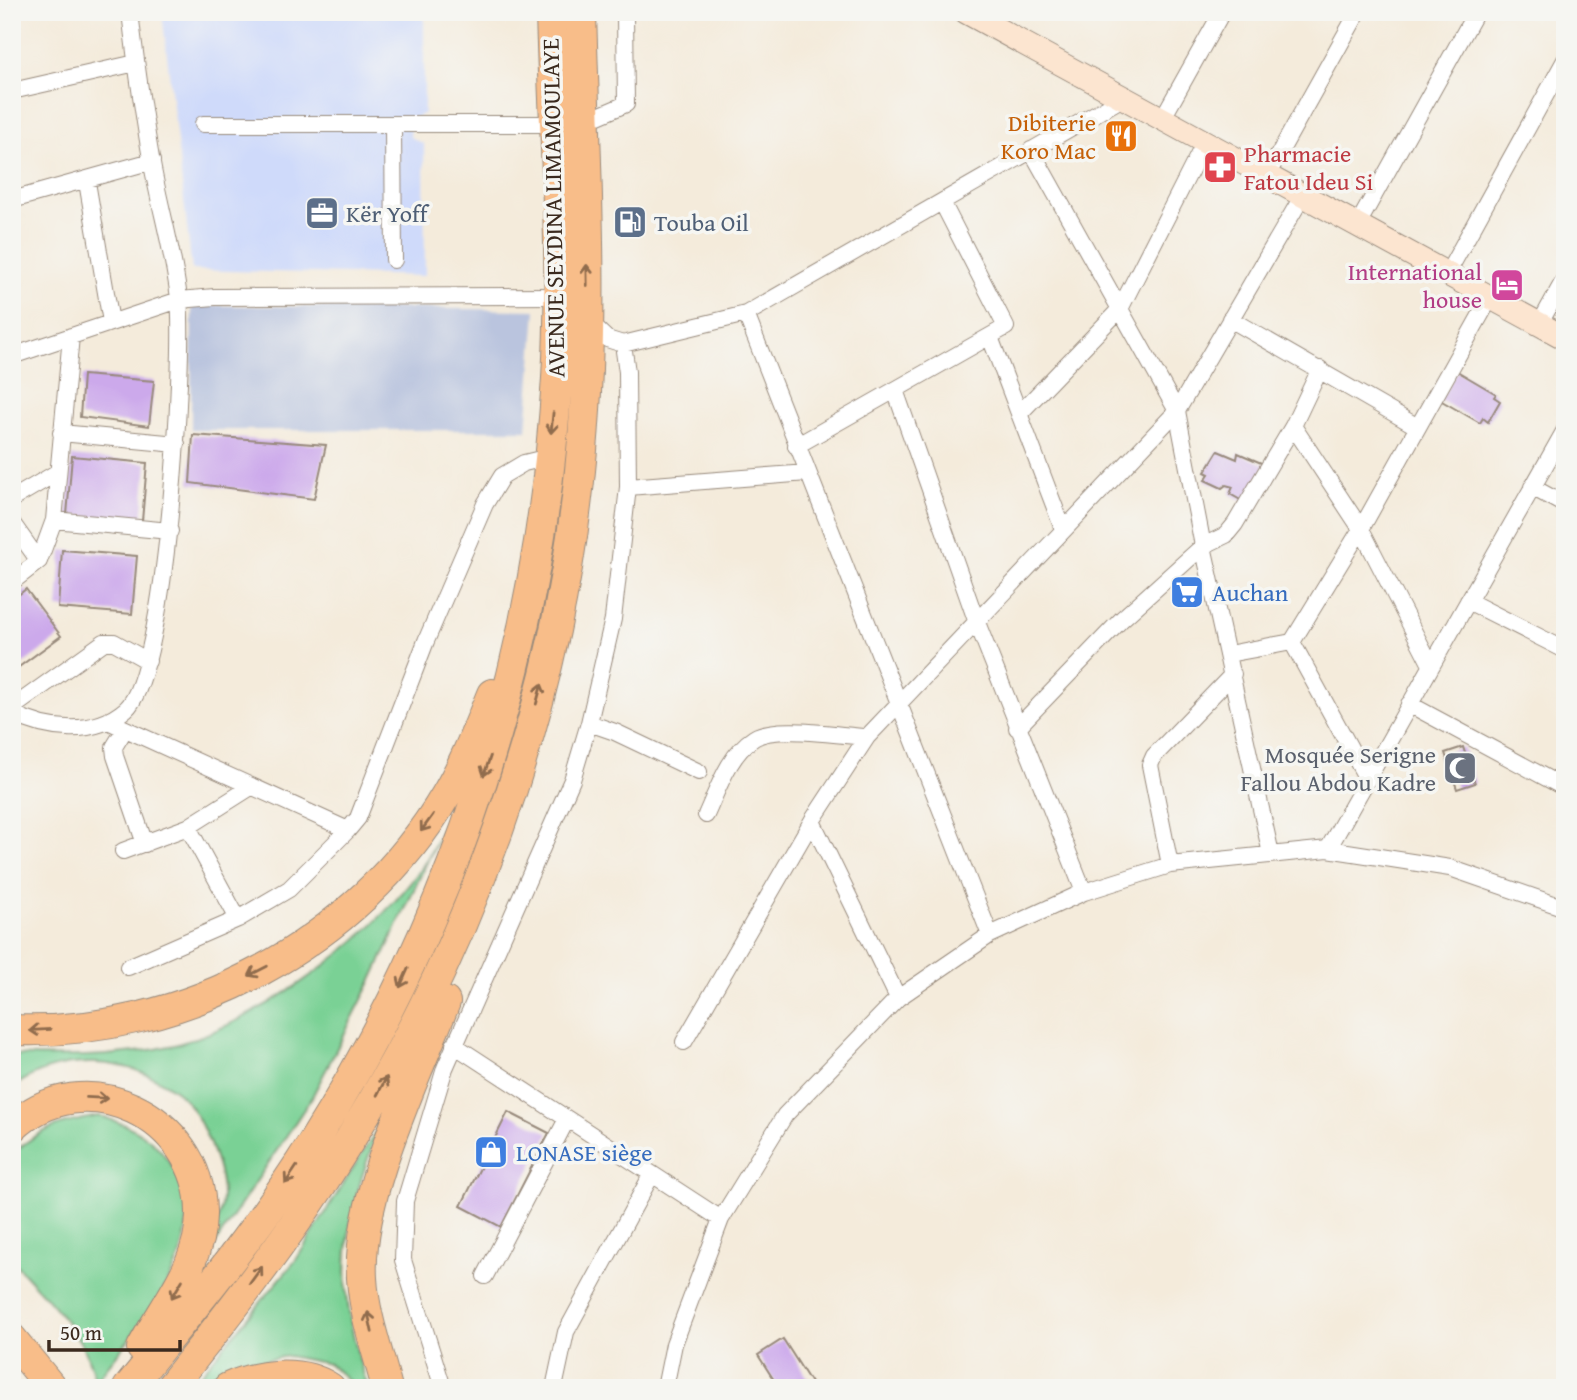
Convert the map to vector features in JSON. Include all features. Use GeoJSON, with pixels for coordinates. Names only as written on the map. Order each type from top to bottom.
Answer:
{"type":"FeatureCollection","features":[{"type":"Feature","properties":{"kind":"highway","name":"AVENUE SEYDINA LIMAMOULAYE"},"geometry":{"type":"LineString","coordinates":[[126,1388],[223,1270],[275,1200],[325,1122],[399,990],[462,840],[494,745],[522,642],[549,457],[556,378],[558,296],[551,12]]}},
{"type":"Feature","properties":{"kind":"highway","name":"AVENUE SEYDINA LIMAMOULAYE"},"geometry":{"type":"LineString","coordinates":[[170,1388],[234,1306],[324,1180],[374,1098],[425,1006],[511,797],[546,669],[570,546],[582,450],[588,321],[581,12]]}},
{"type":"Feature","properties":{"kind":"highway"},"geometry":{"type":"LineString","coordinates":[[12,1030],[89,1027],[147,1015],[212,994],[268,966],[345,913],[382,878],[416,839],[446,794],[498,679],[535,556]]}},
{"type":"Feature","properties":{"kind":"highway"},"geometry":{"type":"LineString","coordinates":[[387,1388],[362,1279],[368,1213],[408,1092],[474,921],[511,797]]}},
{"type":"Feature","properties":{"kind":"highway"},"geometry":{"type":"LineString","coordinates":[[12,1128],[47,1105],[64,1100],[106,1098],[127,1103],[157,1121],[184,1149],[193,1169],[201,1214],[191,1261],[146,1339],[126,1388]]}},
{"type":"Feature","properties":{"kind":"highway"},"geometry":{"type":"LineString","coordinates":[[14,1339],[52,1388]]}},
{"type":"Feature","properties":{"kind":"highway"},"geometry":{"type":"LineString","coordinates":[[228,1388],[280,1376],[303,1377],[330,1388]]}},
{"type":"Feature","properties":{"kind":"street"},"geometry":{"type":"LineString","coordinates":[[130,12],[152,161],[179,300],[177,444],[170,531],[148,661],[128,707],[108,721],[72,729],[36,725],[12,711],[104,642],[114,642],[148,661]]}},
{"type":"Feature","properties":{"kind":"street"},"geometry":{"type":"LineString","coordinates":[[584,122],[626,104],[625,12]]}},
{"type":"Feature","properties":{"kind":"street"},"geometry":{"type":"LineString","coordinates":[[966,12],[1161,121],[1358,224],[1565,338]]}},
{"type":"Feature","properties":{"kind":"street"},"geometry":{"type":"LineString","coordinates":[[1161,121],[1222,12]]}},
{"type":"Feature","properties":{"kind":"street"},"geometry":{"type":"LineString","coordinates":[[1266,177],[1358,12]]}},
{"type":"Feature","properties":{"kind":"street"},"geometry":{"type":"LineString","coordinates":[[1358,224],[1476,12]]}},
{"type":"Feature","properties":{"kind":"street"},"geometry":{"type":"LineString","coordinates":[[1447,274],[1565,60]]}},
{"type":"Feature","properties":{"kind":"street"},"geometry":{"type":"LineString","coordinates":[[12,90],[136,64]]}},
{"type":"Feature","properties":{"kind":"street"},"geometry":{"type":"LineString","coordinates":[[588,321],[607,339],[623,344],[746,314],[1121,99]]}},
{"type":"Feature","properties":{"kind":"street"},"geometry":{"type":"LineString","coordinates":[[203,124],[554,124]]}},
{"type":"Feature","properties":{"kind":"street"},"geometry":{"type":"LineString","coordinates":[[393,125],[394,260]]}},
{"type":"Feature","properties":{"kind":"street"},"geometry":{"type":"LineString","coordinates":[[1019,414],[1120,309],[1204,144]]}},
{"type":"Feature","properties":{"kind":"street"},"geometry":{"type":"LineString","coordinates":[[1031,150],[1177,411],[1203,545],[1271,853]]}},
{"type":"Feature","properties":{"kind":"street"},"geometry":{"type":"LineString","coordinates":[[12,200],[87,182],[152,161]]}},
{"type":"Feature","properties":{"kind":"street"},"geometry":{"type":"LineString","coordinates":[[87,182],[111,322]]}},
{"type":"Feature","properties":{"kind":"street"},"geometry":{"type":"LineString","coordinates":[[684,1042],[812,821],[867,737],[1177,411],[1302,197],[1298,194]]}},
{"type":"Feature","properties":{"kind":"street"},"geometry":{"type":"LineString","coordinates":[[796,446],[1006,327],[942,202]]}},
{"type":"Feature","properties":{"kind":"street"},"geometry":{"type":"LineString","coordinates":[[1539,325],[1565,278]]}},
{"type":"Feature","properties":{"kind":"street"},"geometry":{"type":"LineString","coordinates":[[12,355],[179,300],[215,296],[558,296]]}},
{"type":"Feature","properties":{"kind":"street"},"geometry":{"type":"LineString","coordinates":[[1228,654],[1292,642],[1361,529],[1416,426],[1490,298]]}},
{"type":"Feature","properties":{"kind":"street"},"geometry":{"type":"LineString","coordinates":[[746,314],[990,935]]}},
{"type":"Feature","properties":{"kind":"street"},"geometry":{"type":"LineString","coordinates":[[1230,319],[1416,426]]}},
{"type":"Feature","properties":{"kind":"street"},"geometry":{"type":"LineString","coordinates":[[12,582],[39,561],[54,520],[71,336]]}},
{"type":"Feature","properties":{"kind":"street"},"geometry":{"type":"LineString","coordinates":[[990,337],[1063,529]]}},
{"type":"Feature","properties":{"kind":"street"},"geometry":{"type":"LineString","coordinates":[[443,1388],[403,1260],[405,1201],[454,1045],[572,780],[589,723],[613,619],[628,487],[627,373],[623,344]]}},
{"type":"Feature","properties":{"kind":"street"},"geometry":{"type":"LineString","coordinates":[[1017,729],[1122,619],[1203,545],[1226,535],[1243,515],[1293,426],[1320,369]]}},
{"type":"Feature","properties":{"kind":"street"},"geometry":{"type":"LineString","coordinates":[[895,390],[1017,729],[1084,892]]}},
{"type":"Feature","properties":{"kind":"street"},"geometry":{"type":"LineString","coordinates":[[1293,426],[1361,529],[1431,665]]}},
{"type":"Feature","properties":{"kind":"street"},"geometry":{"type":"LineString","coordinates":[[1328,849],[1565,430]]}},
{"type":"Feature","properties":{"kind":"street"},"geometry":{"type":"LineString","coordinates":[[61,433],[177,444]]}},
{"type":"Feature","properties":{"kind":"street"},"geometry":{"type":"LineString","coordinates":[[128,967],[238,919],[289,889],[358,818],[426,641],[485,504],[502,476],[524,463],[549,457]]}},
{"type":"Feature","properties":{"kind":"street"},"geometry":{"type":"LineString","coordinates":[[12,499],[58,472]]}},
{"type":"Feature","properties":{"kind":"street"},"geometry":{"type":"LineString","coordinates":[[628,487],[807,473]]}},
{"type":"Feature","properties":{"kind":"street"},"geometry":{"type":"LineString","coordinates":[[1532,487],[1565,505]]}},
{"type":"Feature","properties":{"kind":"street"},"geometry":{"type":"LineString","coordinates":[[54,520],[170,531]]}},
{"type":"Feature","properties":{"kind":"street"},"geometry":{"type":"LineString","coordinates":[[12,523],[39,561]]}},
{"type":"Feature","properties":{"kind":"street"},"geometry":{"type":"LineString","coordinates":[[1468,601],[1565,650]]}},
{"type":"Feature","properties":{"kind":"street"},"geometry":{"type":"LineString","coordinates":[[1292,642],[1367,779]]}},
{"type":"Feature","properties":{"kind":"street"},"geometry":{"type":"LineString","coordinates":[[1170,864],[1150,765],[1154,756],[1233,674]]}},
{"type":"Feature","properties":{"kind":"street"},"geometry":{"type":"LineString","coordinates":[[1409,704],[1565,788]]}},
{"type":"Feature","properties":{"kind":"street"},"geometry":{"type":"LineString","coordinates":[[108,721],[348,830]]}},
{"type":"Feature","properties":{"kind":"street"},"geometry":{"type":"LineString","coordinates":[[589,723],[615,732],[699,772]]}},
{"type":"Feature","properties":{"kind":"street"},"geometry":{"type":"LineString","coordinates":[[125,729],[114,747],[115,756],[145,844]]}},
{"type":"Feature","properties":{"kind":"street"},"geometry":{"type":"LineString","coordinates":[[706,815],[728,766],[756,736],[774,732],[867,737]]}},
{"type":"Feature","properties":{"kind":"street"},"geometry":{"type":"LineString","coordinates":[[123,851],[188,827],[251,787]]}},
{"type":"Feature","properties":{"kind":"street"},"geometry":{"type":"LineString","coordinates":[[812,821],[898,998]]}},
{"type":"Feature","properties":{"kind":"street"},"geometry":{"type":"LineString","coordinates":[[188,827],[238,919]]}},
{"type":"Feature","properties":{"kind":"street"},"geometry":{"type":"LineString","coordinates":[[665,1388],[674,1344],[721,1219],[785,1115],[898,998],[990,935],[1084,892],[1170,864],[1328,849],[1450,868],[1565,908]]}},
{"type":"Feature","properties":{"kind":"street"},"geometry":{"type":"LineString","coordinates":[[454,1045],[721,1219]]}},
{"type":"Feature","properties":{"kind":"street"},"geometry":{"type":"LineString","coordinates":[[485,1276],[567,1119]]}},
{"type":"Feature","properties":{"kind":"street"},"geometry":{"type":"LineString","coordinates":[[554,1388],[566,1332],[652,1174]]}},
{"type":"Feature","properties":{"kind":"shaded area"},"geometry":{"type":"Polygon","coordinates":[[[162,12],[424,12],[424,113],[411,120],[410,137],[424,144],[425,276],[192,270],[162,12]]]}},
{"type":"Feature","properties":{"kind":"shaded area"},"geometry":{"type":"Polygon","coordinates":[[[192,305],[536,310],[527,430],[191,430],[192,305]]]}},
{"type":"Feature","properties":{"kind":"green space"},"geometry":{"type":"Polygon","coordinates":[[[445,823],[373,978],[312,1097],[207,1256],[221,1208],[221,1181],[201,1124],[194,1111],[177,1092],[138,1071],[94,1063],[51,1068],[12,1088],[12,1055],[84,1056],[156,1049],[191,1040],[266,1005],[337,955],[397,899],[420,870],[445,823]]]}},
{"type":"Feature","properties":{"kind":"green space"},"geometry":{"type":"Polygon","coordinates":[[[99,1116],[134,1129],[161,1150],[175,1171],[186,1199],[187,1228],[180,1256],[167,1284],[150,1311],[95,1383],[91,1365],[74,1332],[12,1260],[12,1154],[52,1128],[99,1116]]]}},
{"type":"Feature","properties":{"kind":"green space"},"geometry":{"type":"Polygon","coordinates":[[[381,1123],[358,1192],[347,1254],[346,1285],[350,1317],[368,1388],[358,1388],[329,1364],[288,1356],[233,1366],[197,1388],[189,1388],[296,1260],[381,1123]]]}},
{"type":"Feature","properties":{"kind":"building"},"geometry":{"type":"Polygon","coordinates":[[[1457,371],[1496,394],[1494,397],[1500,401],[1488,422],[1483,418],[1480,423],[1440,400],[1457,371]]]}},
{"type":"Feature","properties":{"kind":"building"},"geometry":{"type":"Polygon","coordinates":[[[83,375],[154,381],[149,426],[80,417],[83,375]]]}},
{"type":"Feature","properties":{"kind":"building"},"geometry":{"type":"Polygon","coordinates":[[[193,435],[326,445],[314,499],[190,483],[193,435]]]}},
{"type":"Feature","properties":{"kind":"building"},"geometry":{"type":"Polygon","coordinates":[[[1218,451],[1237,459],[1238,453],[1266,465],[1244,502],[1230,494],[1233,487],[1226,485],[1222,488],[1205,480],[1209,474],[1205,472],[1218,451]]]}},
{"type":"Feature","properties":{"kind":"building"},"geometry":{"type":"Polygon","coordinates":[[[72,456],[147,463],[142,521],[67,515],[72,456]]]}},
{"type":"Feature","properties":{"kind":"building"},"geometry":{"type":"Polygon","coordinates":[[[62,550],[137,556],[132,614],[58,608],[62,550]]]}},
{"type":"Feature","properties":{"kind":"building"},"geometry":{"type":"Polygon","coordinates":[[[26,589],[61,636],[12,672],[12,600],[26,589]]]}},
{"type":"Feature","properties":{"kind":"building","name":"Mosquée Serigne Fallou Abdou Kadre"},"geometry":{"type":"Polygon","coordinates":[[[1463,747],[1475,783],[1457,789],[1445,753],[1463,747]]]}},
{"type":"Feature","properties":{"kind":"building"},"geometry":{"type":"Polygon","coordinates":[[[508,1112],[549,1133],[501,1227],[461,1206],[508,1112]]]}},
{"type":"Feature","properties":{"kind":"building"},"geometry":{"type":"Polygon","coordinates":[[[783,1339],[811,1383],[804,1388],[779,1388],[758,1355],[783,1339]]]}},
{"type":"Feature","properties":{"kind":"place","name":"Dibiterie Koro Mac"},"geometry":{"type":"Point","coordinates":[1121,136]}},
{"type":"Feature","properties":{"kind":"place","name":"Pharmacie Fatou Ideu Si"},"geometry":{"type":"Point","coordinates":[1220,167]}},
{"type":"Feature","properties":{"kind":"place","name":"Kër Yoff"},"geometry":{"type":"Point","coordinates":[322,213]}},
{"type":"Feature","properties":{"kind":"place","name":"Touba Oil"},"geometry":{"type":"Point","coordinates":[630,222]}},
{"type":"Feature","properties":{"kind":"place","name":"International house"},"geometry":{"type":"Point","coordinates":[1507,285]}},
{"type":"Feature","properties":{"kind":"place","name":"Auchan"},"geometry":{"type":"Point","coordinates":[1187,592]}},
{"type":"Feature","properties":{"kind":"place","name":"Mosquée Serigne Fallou Abdou Kadre"},"geometry":{"type":"Point","coordinates":[1460,768]}},
{"type":"Feature","properties":{"kind":"place","name":"LONASE siège"},"geometry":{"type":"Point","coordinates":[491,1152]}}]}
